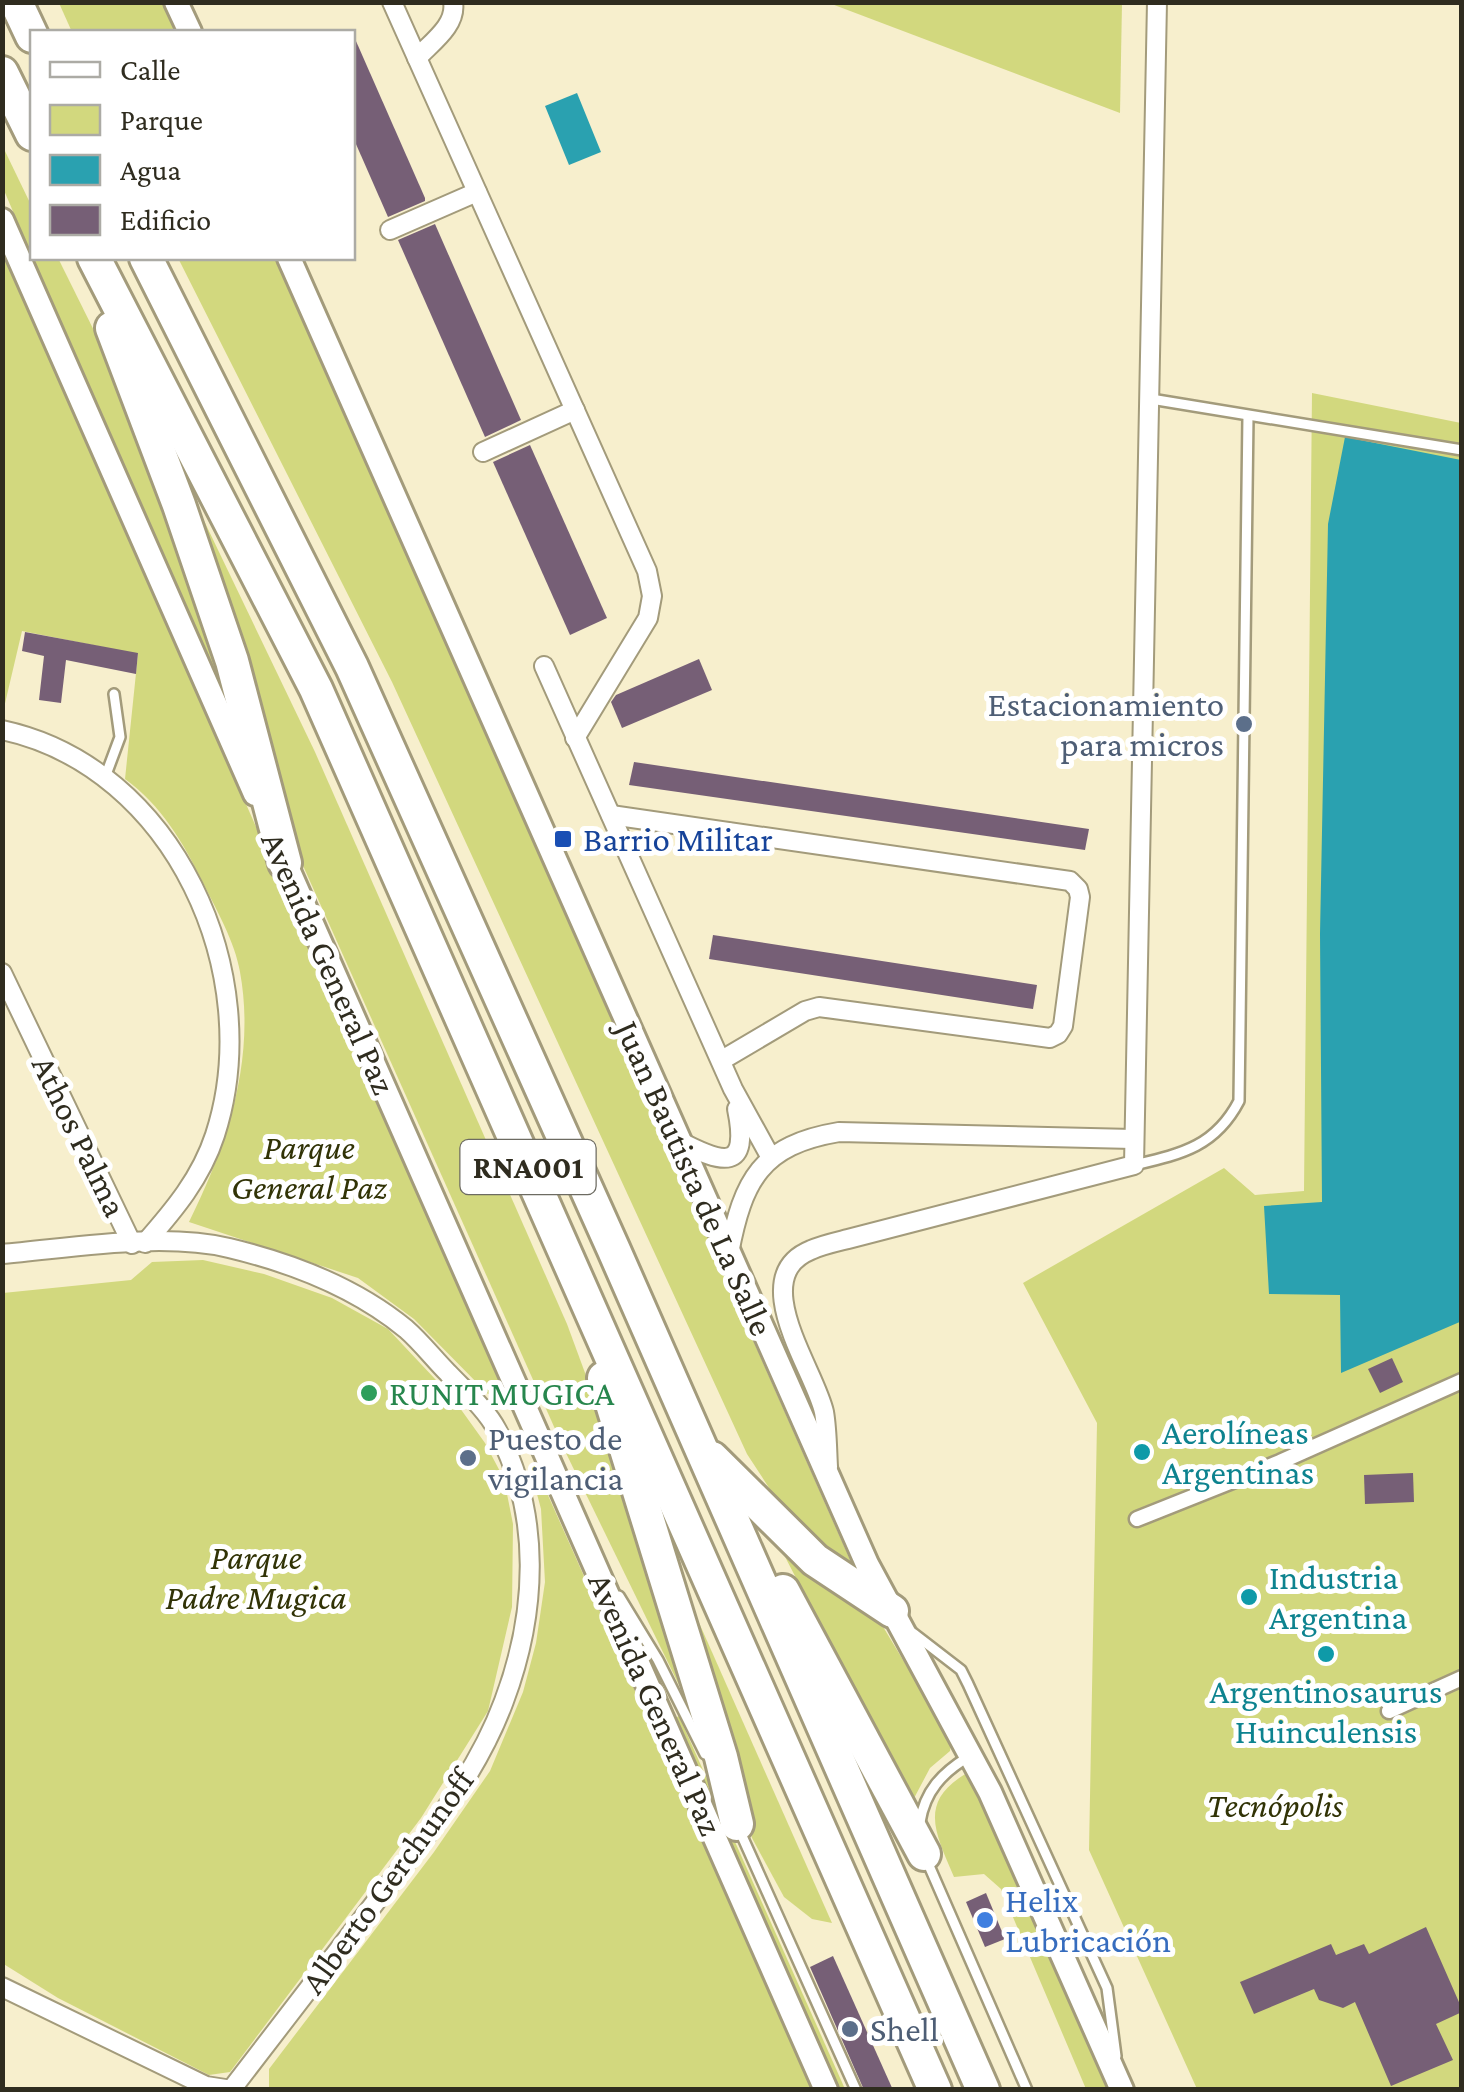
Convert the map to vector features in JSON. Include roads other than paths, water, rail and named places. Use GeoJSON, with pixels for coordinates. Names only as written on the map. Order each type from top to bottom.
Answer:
{"type":"FeatureCollection","features":[{"type":"Feature","properties":{"kind":"highway"},"geometry":{"type":"LineString","coordinates":[[16,2],[32,30]]}},
{"type":"Feature","properties":{"kind":"highway"},"geometry":{"type":"LineString","coordinates":[[26,2],[33,30]]}},
{"type":"Feature","properties":{"kind":"highway"},"geometry":{"type":"LineString","coordinates":[[2,73],[30,130]]}},
{"type":"Feature","properties":{"kind":"highway"},"geometry":{"type":"LineString","coordinates":[[87,260],[179,505],[232,661],[285,863]]}},
{"type":"Feature","properties":{"kind":"highway","name":"RNA001"},"geometry":{"type":"LineString","coordinates":[[95,260],[316,689],[935,2090]]}},
{"type":"Feature","properties":{"kind":"highway","name":"RNA001"},"geometry":{"type":"LineString","coordinates":[[147,260],[352,667],[983,2090]]}},
{"type":"Feature","properties":{"kind":"highway"},"geometry":{"type":"LineString","coordinates":[[575,1272],[619,1433],[721,1757],[737,1824]]}},
{"type":"Feature","properties":{"kind":"highway"},"geometry":{"type":"LineString","coordinates":[[698,1444],[815,1560],[895,1616]]}},
{"type":"Feature","properties":{"kind":"highway"},"geometry":{"type":"LineString","coordinates":[[698,1444],[821,1657],[924,1854]]}},
{"type":"Feature","properties":{"kind":"street"},"geometry":{"type":"LineString","coordinates":[[176,2],[189,30]]}},
{"type":"Feature","properties":{"kind":"street"},"geometry":{"type":"LineString","coordinates":[[392,2],[647,571],[652,596],[648,618],[575,738]]}},
{"type":"Feature","properties":{"kind":"street"},"geometry":{"type":"LineString","coordinates":[[417,58],[451,23],[453,2]]}},
{"type":"Feature","properties":{"kind":"street"},"geometry":{"type":"LineString","coordinates":[[830,1482],[824,1410],[785,1316],[784,1281],[799,1256],[848,1239],[1134,1166],[1157,2]]}},
{"type":"Feature","properties":{"kind":"street"},"geometry":{"type":"LineString","coordinates":[[390,230],[477,192]]}},
{"type":"Feature","properties":{"kind":"street","name":"Avenida General Paz"},"geometry":{"type":"LineString","coordinates":[[2,220],[826,2090]]}},
{"type":"Feature","properties":{"kind":"street","name":"Juan Bautista de La Salle"},"geometry":{"type":"LineString","coordinates":[[290,260],[830,1482],[895,1616],[970,1755],[1121,2086]]}},
{"type":"Feature","properties":{"kind":"street"},"geometry":{"type":"LineString","coordinates":[[483,452],[575,410]]}},
{"type":"Feature","properties":{"kind":"street"},"geometry":{"type":"LineString","coordinates":[[544,666],[733,1089],[770,1158]]}},
{"type":"Feature","properties":{"kind":"street"},"geometry":{"type":"LineString","coordinates":[[2,730],[42,742],[138,806],[188,876],[217,941],[226,984],[228,1056],[215,1135],[201,1170],[181,1202],[138,1243]]}},
{"type":"Feature","properties":{"kind":"street"},"geometry":{"type":"LineString","coordinates":[[611,815],[1070,881],[1078,889],[1064,1026],[1050,1038],[819,1007],[805,1011],[722,1060]]}},
{"type":"Feature","properties":{"kind":"street","name":"Athos Palma"},"geometry":{"type":"LineString","coordinates":[[2,974],[138,1243]]}},
{"type":"Feature","properties":{"kind":"street"},"geometry":{"type":"LineString","coordinates":[[679,1141],[715,1159],[730,1156],[740,1148],[743,1139],[733,1089]]}},
{"type":"Feature","properties":{"kind":"street"},"geometry":{"type":"LineString","coordinates":[[729,1254],[739,1208],[755,1177],[787,1145],[810,1137],[838,1132],[1133,1139]]}},
{"type":"Feature","properties":{"kind":"street","name":"Alberto Gerchunoff"},"geometry":{"type":"LineString","coordinates":[[2,1254],[138,1243],[226,1247],[300,1269],[361,1297],[408,1331],[496,1427],[521,1486],[532,1575],[525,1640],[503,1704],[472,1769],[435,1824],[232,2089]]}},
{"type":"Feature","properties":{"kind":"street"},"geometry":{"type":"LineString","coordinates":[[1137,1519],[1280,1462],[1462,1381]]}},
{"type":"Feature","properties":{"kind":"street"},"geometry":{"type":"LineString","coordinates":[[496,1427],[527,1414]]}},
{"type":"Feature","properties":{"kind":"street"},"geometry":{"type":"LineString","coordinates":[[1389,1711],[1462,1678]]}},
{"type":"Feature","properties":{"kind":"street"},"geometry":{"type":"LineString","coordinates":[[2,1987],[206,2086],[232,2089]]}},
{"type":"Feature","properties":{"kind":"lane"},"geometry":{"type":"LineString","coordinates":[[1152,399],[1462,450]]}},
{"type":"Feature","properties":{"kind":"lane"},"geometry":{"type":"LineString","coordinates":[[1134,1166],[1172,1156],[1211,1138],[1228,1122],[1239,1101],[1248,416]]}},
{"type":"Feature","properties":{"kind":"lane"},"geometry":{"type":"LineString","coordinates":[[104,780],[120,737],[114,694]]}},
{"type":"Feature","properties":{"kind":"lane"},"geometry":{"type":"LineString","coordinates":[[577,1526],[658,1660],[737,1824],[856,2090]]}},
{"type":"Feature","properties":{"kind":"lane"},"geometry":{"type":"LineString","coordinates":[[895,1616],[961,1670],[980,1709],[1107,1988],[1121,2086]]}},
{"type":"Feature","properties":{"kind":"lane"},"geometry":{"type":"LineString","coordinates":[[970,1755],[932,1786],[927,1796],[920,1822],[924,1854],[1027,2090]]}},
{"type":"Feature","properties":{"kind":"water"},"geometry":{"type":"Polygon","coordinates":[[[577,93],[601,152],[569,165],[545,106],[577,93]]]}},
{"type":"Feature","properties":{"kind":"water"},"geometry":{"type":"Polygon","coordinates":[[[1345,437],[1461,460],[1462,1321],[1341,1373],[1340,1295],[1269,1294],[1264,1206],[1322,1202],[1320,934],[1328,524],[1345,437]]]}},
{"type":"Feature","properties":{"kind":"place","name":"Estacionamiento para micros"},"geometry":{"type":"Point","coordinates":[1244,724]}},
{"type":"Feature","properties":{"kind":"place","name":"Barrio Militar"},"geometry":{"type":"Point","coordinates":[563,839]}},
{"type":"Feature","properties":{"kind":"place","name":"RUNIT MUGICA"},"geometry":{"type":"Point","coordinates":[369,1393]}},
{"type":"Feature","properties":{"kind":"place","name":"Aerolíneas Argentinas"},"geometry":{"type":"Point","coordinates":[1142,1452]}},
{"type":"Feature","properties":{"kind":"place","name":"Puesto de vigilancia"},"geometry":{"type":"Point","coordinates":[468,1458]}},
{"type":"Feature","properties":{"kind":"place","name":"Industria Argentina"},"geometry":{"type":"Point","coordinates":[1249,1597]}},
{"type":"Feature","properties":{"kind":"place","name":"Argentinosaurus Huinculensis"},"geometry":{"type":"Point","coordinates":[1326,1654]}},
{"type":"Feature","properties":{"kind":"place","name":"Helix Lubricación"},"geometry":{"type":"Point","coordinates":[985,1920]}},
{"type":"Feature","properties":{"kind":"place","name":"Shell"},"geometry":{"type":"Point","coordinates":[850,2029]}},
{"type":"Feature","properties":{"kind":"park label","name":"Parque General Paz"},"geometry":{"type":"Point","coordinates":[309,1167]}},
{"type":"Feature","properties":{"kind":"park label","name":"Parque Padre Mugica"},"geometry":{"type":"Point","coordinates":[256,1577]}},
{"type":"Feature","properties":{"kind":"park label","name":"Tecnópolis"},"geometry":{"type":"Point","coordinates":[1275,1805]}}]}
